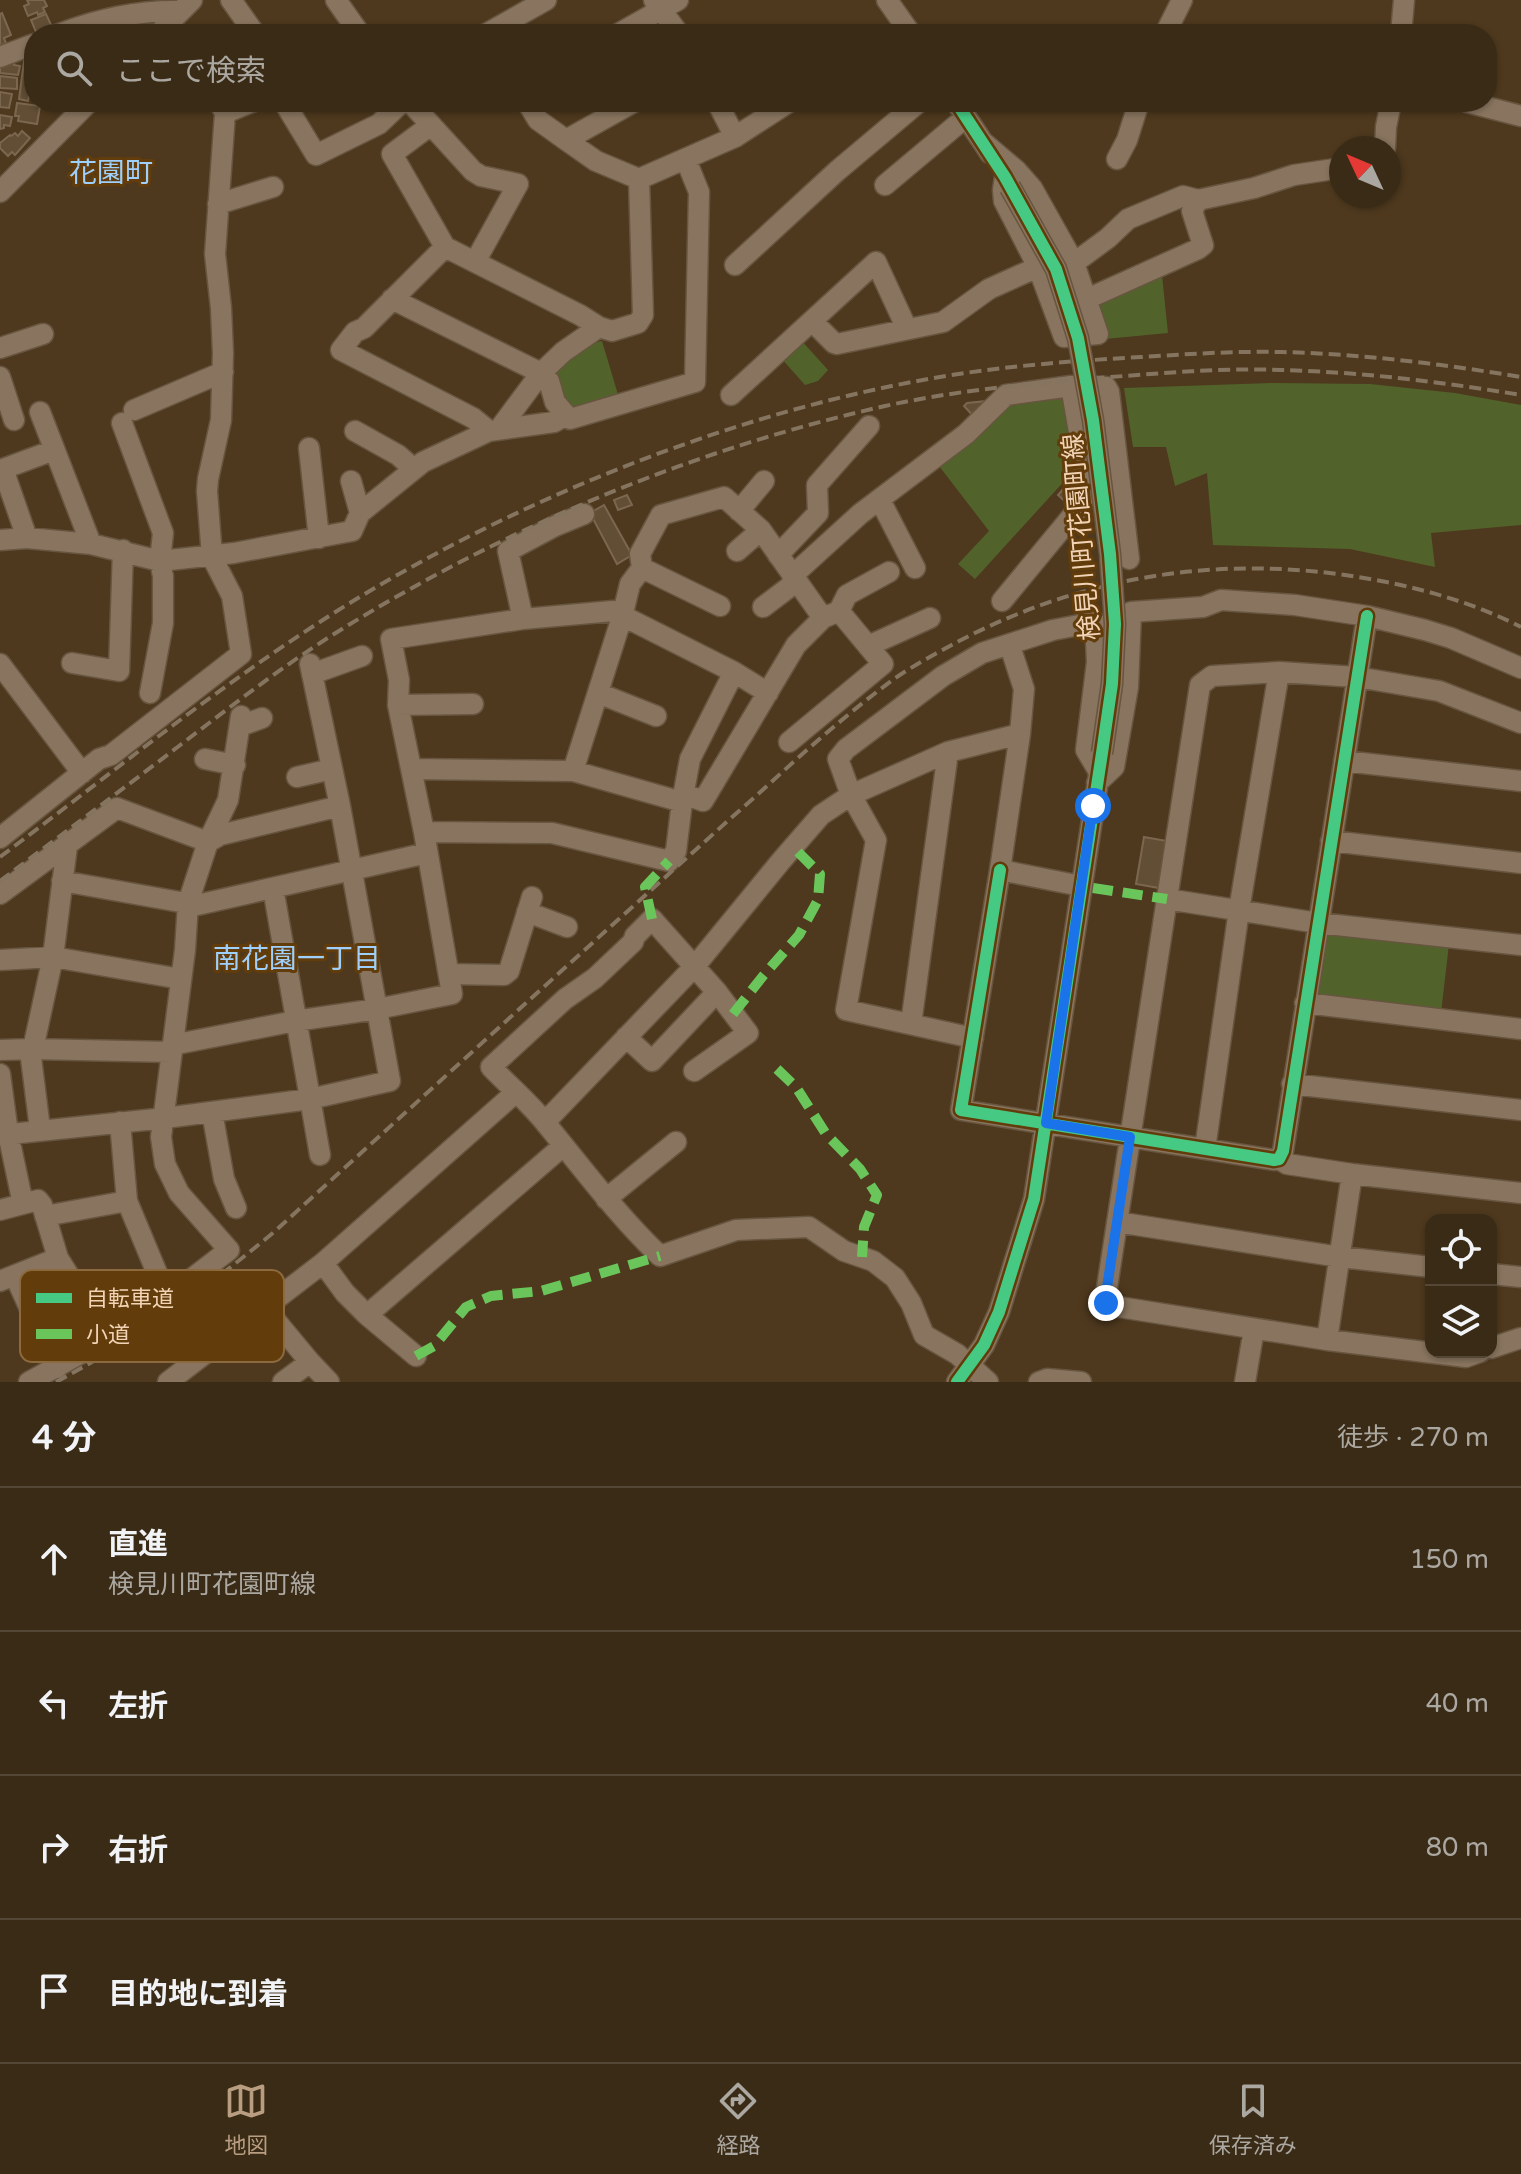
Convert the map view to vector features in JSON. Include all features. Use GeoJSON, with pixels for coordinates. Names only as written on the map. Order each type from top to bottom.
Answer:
{"type":"FeatureCollection","features":[{"type":"Feature","properties":{"kind":"street"},"geometry":{"type":"LineString","coordinates":[[231,0],[248,24]]}},
{"type":"Feature","properties":{"kind":"street"},"geometry":{"type":"LineString","coordinates":[[336,0],[353,24]]}},
{"type":"Feature","properties":{"kind":"street"},"geometry":{"type":"LineString","coordinates":[[504,24],[546,0]]}},
{"type":"Feature","properties":{"kind":"street"},"geometry":{"type":"LineString","coordinates":[[887,0],[900,24]]}},
{"type":"Feature","properties":{"kind":"street"},"geometry":{"type":"LineString","coordinates":[[1170,24],[1182,0]]}},
{"type":"Feature","properties":{"kind":"street"},"geometry":{"type":"LineString","coordinates":[[1402,24],[1404,0]]}},
{"type":"Feature","properties":{"kind":"street"},"geometry":{"type":"LineString","coordinates":[[633,24],[664,3],[674,24]]}},
{"type":"Feature","properties":{"kind":"street"},"geometry":{"type":"LineString","coordinates":[[85,24],[154,10],[176,20]]}},
{"type":"Feature","properties":{"kind":"street"},"geometry":{"type":"LineString","coordinates":[[0,57],[24,48]]}},
{"type":"Feature","properties":{"kind":"street"},"geometry":{"type":"LineString","coordinates":[[1497,110],[1521,116]]}},
{"type":"Feature","properties":{"kind":"street"},"geometry":{"type":"LineString","coordinates":[[0,192],[79,112]]}},
{"type":"Feature","properties":{"kind":"street"},"geometry":{"type":"LineString","coordinates":[[0,838],[99,759],[111,755],[241,654],[232,596],[212,557],[208,479],[221,420],[223,372],[215,254],[222,112]]}},
{"type":"Feature","properties":{"kind":"street"},"geometry":{"type":"LineString","coordinates":[[290,112],[316,155],[379,124],[392,112]]}},
{"type":"Feature","properties":{"kind":"street"},"geometry":{"type":"LineString","coordinates":[[419,112],[473,171],[481,176],[518,184],[475,262]]}},
{"type":"Feature","properties":{"kind":"street"},"geometry":{"type":"LineString","coordinates":[[533,112],[538,120],[596,161],[639,179],[735,137],[774,112]]}},
{"type":"Feature","properties":{"kind":"street"},"geometry":{"type":"LineString","coordinates":[[566,140],[616,112]]}},
{"type":"Feature","properties":{"kind":"street"},"geometry":{"type":"LineString","coordinates":[[722,112],[735,137]]}},
{"type":"Feature","properties":{"kind":"street"},"geometry":{"type":"LineString","coordinates":[[735,265],[837,171],[907,112]]}},
{"type":"Feature","properties":{"kind":"street"},"geometry":{"type":"LineString","coordinates":[[885,185],[959,112]]}},
{"type":"Feature","properties":{"kind":"street","name":"検見川町花園町線"},"geometry":{"type":"LineString","coordinates":[[962,112],[1008,182],[1056,269],[1078,338],[1093,420],[1110,554],[1115,624],[1112,684],[1034,1199],[999,1312],[984,1345],[963,1374]]}},
{"type":"Feature","properties":{"kind":"street"},"geometry":{"type":"LineString","coordinates":[[1117,159],[1136,112]]}},
{"type":"Feature","properties":{"kind":"street"},"geometry":{"type":"LineString","coordinates":[[1386,136],[1389,112]]}},
{"type":"Feature","properties":{"kind":"street"},"geometry":{"type":"LineString","coordinates":[[431,125],[392,154],[445,247],[612,331],[638,323],[643,315],[639,179]]}},
{"type":"Feature","properties":{"kind":"street"},"geometry":{"type":"LineString","coordinates":[[984,143],[1032,188],[1074,263],[1098,334],[1064,337],[1038,267],[1004,201],[1003,190],[1008,182]]}},
{"type":"Feature","properties":{"kind":"street"},"geometry":{"type":"LineString","coordinates":[[392,299],[541,373],[549,381],[555,402],[570,419],[695,382],[699,192],[686,160]]}},
{"type":"Feature","properties":{"kind":"street"},"geometry":{"type":"LineString","coordinates":[[1074,263],[1128,219],[1183,196],[1198,200],[1254,188],[1294,175],[1329,170]]}},
{"type":"Feature","properties":{"kind":"street"},"geometry":{"type":"LineString","coordinates":[[218,204],[273,187]]}},
{"type":"Feature","properties":{"kind":"street"},"geometry":{"type":"LineString","coordinates":[[1087,299],[1203,245],[1192,211],[1198,200]]}},
{"type":"Feature","properties":{"kind":"street"},"geometry":{"type":"LineString","coordinates":[[445,247],[364,328],[355,332],[341,350],[494,429]]}},
{"type":"Feature","properties":{"kind":"street"},"geometry":{"type":"LineString","coordinates":[[731,395],[876,262],[907,329]]}},
{"type":"Feature","properties":{"kind":"street"},"geometry":{"type":"LineString","coordinates":[[812,321],[837,344],[943,322],[989,289],[1038,267]]}},
{"type":"Feature","properties":{"kind":"street"},"geometry":{"type":"LineString","coordinates":[[494,429],[541,373],[563,352],[599,327]]}},
{"type":"Feature","properties":{"kind":"street"},"geometry":{"type":"LineString","coordinates":[[0,348],[43,334]]}},
{"type":"Feature","properties":{"kind":"street"},"geometry":{"type":"LineString","coordinates":[[150,693],[163,623],[160,561],[163,533],[128,416],[223,372]]}},
{"type":"Feature","properties":{"kind":"street"},"geometry":{"type":"LineString","coordinates":[[0,377],[14,420]]}},
{"type":"Feature","properties":{"kind":"street"},"geometry":{"type":"LineString","coordinates":[[1002,601],[1087,498],[1071,386]]}},
{"type":"Feature","properties":{"kind":"street"},"geometry":{"type":"LineString","coordinates":[[763,607],[860,514],[966,434],[1006,395],[1071,386],[1106,387],[1109,392],[1129,559]]}},
{"type":"Feature","properties":{"kind":"street"},"geometry":{"type":"LineString","coordinates":[[40,412],[91,544]]}},
{"type":"Feature","properties":{"kind":"street"},"geometry":{"type":"LineString","coordinates":[[0,540],[27,538],[91,544],[160,561],[212,557],[352,531],[360,513],[423,462],[494,429],[554,422],[566,415]]}},
{"type":"Feature","properties":{"kind":"street"},"geometry":{"type":"LineString","coordinates":[[778,555],[818,513],[817,485],[869,426]]}},
{"type":"Feature","properties":{"kind":"street"},"geometry":{"type":"LineString","coordinates":[[355,431],[398,455],[414,469]]}},
{"type":"Feature","properties":{"kind":"street"},"geometry":{"type":"LineString","coordinates":[[309,448],[319,538]]}},
{"type":"Feature","properties":{"kind":"street"},"geometry":{"type":"LineString","coordinates":[[27,538],[3,469],[54,450]]}},
{"type":"Feature","properties":{"kind":"street"},"geometry":{"type":"LineString","coordinates":[[351,481],[360,513]]}},
{"type":"Feature","properties":{"kind":"street"},"geometry":{"type":"LineString","coordinates":[[739,511],[764,481]]}},
{"type":"Feature","properties":{"kind":"street"},"geometry":{"type":"LineString","coordinates":[[573,771],[630,584],[642,568],[640,554],[661,515],[724,497],[761,530],[794,579],[868,646],[883,664],[789,742]]}},
{"type":"Feature","properties":{"kind":"street"},"geometry":{"type":"LineString","coordinates":[[880,500],[915,568]]}},
{"type":"Feature","properties":{"kind":"street"},"geometry":{"type":"LineString","coordinates":[[523,619],[508,551],[584,514]]}},
{"type":"Feature","properties":{"kind":"street"},"geometry":{"type":"LineString","coordinates":[[737,551],[761,530]]}},
{"type":"Feature","properties":{"kind":"street"},"geometry":{"type":"LineString","coordinates":[[72,663],[119,671],[123,550]]}},
{"type":"Feature","properties":{"kind":"street"},"geometry":{"type":"LineString","coordinates":[[642,568],[720,606]]}},
{"type":"Feature","properties":{"kind":"street"},"geometry":{"type":"LineString","coordinates":[[412,769],[573,771],[703,801],[796,645],[831,615],[847,595],[889,572]]}},
{"type":"Feature","properties":{"kind":"street"},"geometry":{"type":"LineString","coordinates":[[973,1038],[846,1010],[876,840],[851,795],[838,759],[846,749],[943,676],[982,653],[1053,630],[1095,622],[1097,662],[1086,750],[1099,769],[1114,767],[1128,687],[1131,612],[1203,607],[1221,600],[1295,605],[1367,616],[1451,638],[1521,668]]}},
{"type":"Feature","properties":{"kind":"street"},"geometry":{"type":"LineString","coordinates":[[0,1050],[172,1048],[295,1021],[452,994],[398,705],[399,680],[391,639],[523,619],[613,611],[734,672],[768,693]]}},
{"type":"Feature","properties":{"kind":"street"},"geometry":{"type":"LineString","coordinates":[[1279,1159],[1283,1151],[1367,616]]}},
{"type":"Feature","properties":{"kind":"street"},"geometry":{"type":"LineString","coordinates":[[868,646],[930,618]]}},
{"type":"Feature","properties":{"kind":"street"},"geometry":{"type":"LineString","coordinates":[[1010,646],[1024,689],[1020,734],[961,1110],[1279,1159],[1287,1164],[1352,1174],[1521,1193]]}},
{"type":"Feature","properties":{"kind":"street"},"geometry":{"type":"LineString","coordinates":[[4,1134],[310,1099],[390,1081],[340,806],[311,669],[362,656]]}},
{"type":"Feature","properties":{"kind":"street"},"geometry":{"type":"LineString","coordinates":[[0,664],[82,773]]}},
{"type":"Feature","properties":{"kind":"street"},"geometry":{"type":"LineString","coordinates":[[424,832],[552,833],[669,861],[676,851],[690,759],[734,672]]}},
{"type":"Feature","properties":{"kind":"street"},"geometry":{"type":"LineString","coordinates":[[1205,1149],[1239,910],[1279,672]]}},
{"type":"Feature","properties":{"kind":"street"},"geometry":{"type":"LineString","coordinates":[[1425,1352],[1327,1340],[1113,1306],[1106,1303],[1106,1294],[1200,685],[1212,676],[1279,672],[1357,677],[1439,691],[1521,723]]}},
{"type":"Feature","properties":{"kind":"street"},"geometry":{"type":"LineString","coordinates":[[598,693],[656,716]]}},
{"type":"Feature","properties":{"kind":"street"},"geometry":{"type":"LineString","coordinates":[[398,705],[473,704]]}},
{"type":"Feature","properties":{"kind":"street"},"geometry":{"type":"LineString","coordinates":[[203,1270],[229,1250],[179,1193],[165,1164],[161,1137],[185,950],[188,903],[208,842],[228,800],[240,721],[262,718]]}},
{"type":"Feature","properties":{"kind":"street"},"geometry":{"type":"LineString","coordinates":[[545,1122],[695,966],[821,815],[851,795],[948,752],[1020,734]]}},
{"type":"Feature","properties":{"kind":"street"},"geometry":{"type":"LineString","coordinates":[[911,1024],[948,752]]}},
{"type":"Feature","properties":{"kind":"street"},"geometry":{"type":"LineString","coordinates":[[205,759],[235,765]]}},
{"type":"Feature","properties":{"kind":"street"},"geometry":{"type":"LineString","coordinates":[[1344,761],[1521,781]]}},
{"type":"Feature","properties":{"kind":"street"},"geometry":{"type":"LineString","coordinates":[[297,777],[332,769]]}},
{"type":"Feature","properties":{"kind":"street"},"geometry":{"type":"LineString","coordinates":[[208,842],[220,835],[340,806]]}},
{"type":"Feature","properties":{"kind":"street"},"geometry":{"type":"LineString","coordinates":[[0,894],[117,808],[208,842]]}},
{"type":"Feature","properties":{"kind":"street"},"geometry":{"type":"LineString","coordinates":[[1331,841],[1521,863]]}},
{"type":"Feature","properties":{"kind":"street"},"geometry":{"type":"LineString","coordinates":[[40,1129],[31,1058],[53,957],[67,846]]}},
{"type":"Feature","properties":{"kind":"street"},"geometry":{"type":"LineString","coordinates":[[62,881],[197,905],[427,853]]}},
{"type":"Feature","properties":{"kind":"street"},"geometry":{"type":"LineString","coordinates":[[1000,870],[1081,886]]}},
{"type":"Feature","properties":{"kind":"street"},"geometry":{"type":"LineString","coordinates":[[273,888],[320,1155]]}},
{"type":"Feature","properties":{"kind":"street"},"geometry":{"type":"LineString","coordinates":[[1167,899],[1318,923],[1521,945]]}},
{"type":"Feature","properties":{"kind":"street"},"geometry":{"type":"LineString","coordinates":[[449,974],[504,975],[509,971],[530,905],[567,927]]}},
{"type":"Feature","properties":{"kind":"street"},"geometry":{"type":"LineString","coordinates":[[694,1071],[748,1033],[717,992],[652,919],[595,978],[565,999],[491,1067],[545,1122],[606,1199],[660,1256],[736,1230],[809,1227],[844,1251],[873,1261],[895,1278],[911,1303],[924,1335],[957,1354],[963,1374],[988,1382]]}},
{"type":"Feature","properties":{"kind":"street"},"geometry":{"type":"LineString","coordinates":[[0,960],[53,957],[181,979]]}},
{"type":"Feature","properties":{"kind":"street"},"geometry":{"type":"LineString","coordinates":[[626,1037],[652,1061],[717,992]]}},
{"type":"Feature","properties":{"kind":"street"},"geometry":{"type":"LineString","coordinates":[[1305,1003],[1521,1029]]}},
{"type":"Feature","properties":{"kind":"street"},"geometry":{"type":"LineString","coordinates":[[0,1074],[4,1134],[23,1204]]}},
{"type":"Feature","properties":{"kind":"street"},"geometry":{"type":"LineString","coordinates":[[1292,1084],[1521,1110]]}},
{"type":"Feature","properties":{"kind":"street"},"geometry":{"type":"LineString","coordinates":[[284,1294],[515,1093]]}},
{"type":"Feature","properties":{"kind":"street"},"geometry":{"type":"LineString","coordinates":[[212,1112],[224,1179],[236,1208]]}},
{"type":"Feature","properties":{"kind":"street"},"geometry":{"type":"LineString","coordinates":[[120,1122],[127,1201],[156,1270]]}},
{"type":"Feature","properties":{"kind":"street"},"geometry":{"type":"LineString","coordinates":[[606,1199],[676,1142]]}},
{"type":"Feature","properties":{"kind":"street"},"geometry":{"type":"LineString","coordinates":[[367,1315],[563,1146]]}},
{"type":"Feature","properties":{"kind":"street"},"geometry":{"type":"LineString","coordinates":[[1327,1340],[1352,1174]]}},
{"type":"Feature","properties":{"kind":"street"},"geometry":{"type":"LineString","coordinates":[[0,1210],[38,1200],[58,1258],[66,1270]]}},
{"type":"Feature","properties":{"kind":"street"},"geometry":{"type":"LineString","coordinates":[[45,1216],[127,1201]]}},
{"type":"Feature","properties":{"kind":"street"},"geometry":{"type":"LineString","coordinates":[[1117,1222],[1340,1257],[1425,1266]]}},
{"type":"Feature","properties":{"kind":"street"},"geometry":{"type":"LineString","coordinates":[[28,1270],[58,1258]]}},
{"type":"Feature","properties":{"kind":"street"},"geometry":{"type":"LineString","coordinates":[[323,1263],[345,1293],[416,1356]]}},
{"type":"Feature","properties":{"kind":"street"},"geometry":{"type":"LineString","coordinates":[[1497,1275],[1521,1277]]}},
{"type":"Feature","properties":{"kind":"street"},"geometry":{"type":"LineString","coordinates":[[8,1278],[20,1300]]}},
{"type":"Feature","properties":{"kind":"street"},"geometry":{"type":"LineString","coordinates":[[1245,1382],[1254,1329]]}},
{"type":"Feature","properties":{"kind":"street"},"geometry":{"type":"LineString","coordinates":[[284,1331],[329,1382]]}},
{"type":"Feature","properties":{"kind":"street"},"geometry":{"type":"LineString","coordinates":[[1497,1346],[1521,1338]]}},
{"type":"Feature","properties":{"kind":"street"},"geometry":{"type":"LineString","coordinates":[[54,1362],[57,1368]]}},
{"type":"Feature","properties":{"kind":"street"},"geometry":{"type":"LineString","coordinates":[[29,1382],[67,1362]]}},
{"type":"Feature","properties":{"kind":"street"},"geometry":{"type":"LineString","coordinates":[[168,1382],[195,1362]]}},
{"type":"Feature","properties":{"kind":"street"},"geometry":{"type":"LineString","coordinates":[[283,1382],[310,1362]]}},
{"type":"Feature","properties":{"kind":"street"},"geometry":{"type":"LineString","coordinates":[[1039,1382],[1047,1379],[1081,1382]]}},
{"type":"Feature","properties":{"kind":"green space"},"geometry":{"type":"Polygon","coordinates":[[[1162,275],[1168,333],[1105,339],[1096,310],[1099,304],[1162,275]]]}},
{"type":"Feature","properties":{"kind":"green space"},"geometry":{"type":"Polygon","coordinates":[[[801,340],[828,370],[818,381],[805,385],[781,358],[801,340]]]}},
{"type":"Feature","properties":{"kind":"green space"},"geometry":{"type":"Polygon","coordinates":[[[602,341],[619,398],[572,411],[553,382],[570,352],[602,341]]]}},
{"type":"Feature","properties":{"kind":"green space"},"geometry":{"type":"Polygon","coordinates":[[[1273,383],[1370,384],[1455,393],[1521,405],[1521,525],[1431,533],[1435,567],[1350,549],[1213,545],[1207,473],[1175,486],[1166,447],[1133,447],[1124,388],[1273,383]]]}},
{"type":"Feature","properties":{"kind":"green space"},"geometry":{"type":"Polygon","coordinates":[[[1062,396],[1070,405],[1078,466],[975,579],[958,564],[989,531],[936,462],[1004,403],[1062,396]]]}},
{"type":"Feature","properties":{"kind":"green space"},"geometry":{"type":"Polygon","coordinates":[[[1330,931],[1449,944],[1441,1013],[1315,994],[1322,938],[1330,931]]]}},
{"type":"Feature","properties":{"kind":"building"},"geometry":{"type":"Polygon","coordinates":[[[27,0],[44,0],[47,6],[43,8],[45,12],[28,16],[24,6],[29,4],[27,0]]]}},
{"type":"Feature","properties":{"kind":"building"},"geometry":{"type":"Polygon","coordinates":[[[0,14],[11,35],[4,38],[6,43],[0,46],[0,14]]]}},
{"type":"Feature","properties":{"kind":"building"},"geometry":{"type":"Polygon","coordinates":[[[46,14],[51,24],[33,24],[31,20],[46,14]]]}},
{"type":"Feature","properties":{"kind":"building"},"geometry":{"type":"Polygon","coordinates":[[[14,61],[14,65],[20,66],[18,75],[0,73],[0,65],[14,61]]]}},
{"type":"Feature","properties":{"kind":"building"},"geometry":{"type":"Polygon","coordinates":[[[24,61],[24,100],[19,99],[24,61]]]}},
{"type":"Feature","properties":{"kind":"building"},"geometry":{"type":"Polygon","coordinates":[[[0,76],[17,78],[17,89],[0,88],[0,76]]]}},
{"type":"Feature","properties":{"kind":"building"},"geometry":{"type":"Polygon","coordinates":[[[0,92],[12,94],[9,108],[0,107],[0,92]]]}},
{"type":"Feature","properties":{"kind":"building"},"geometry":{"type":"Polygon","coordinates":[[[17,103],[24,104],[24,112],[39,112],[37,124],[18,121],[19,116],[15,116],[17,103]]]}},
{"type":"Feature","properties":{"kind":"building"},"geometry":{"type":"Polygon","coordinates":[[[0,115],[12,117],[10,126],[4,125],[0,129],[0,115]]]}},
{"type":"Feature","properties":{"kind":"building"},"geometry":{"type":"Polygon","coordinates":[[[22,131],[30,138],[15,155],[12,152],[8,156],[0,148],[0,143],[15,133],[18,136],[22,131]]]}},
{"type":"Feature","properties":{"kind":"building"},"geometry":{"type":"Polygon","coordinates":[[[987,401],[976,419],[964,406],[967,403],[987,401]]]}},
{"type":"Feature","properties":{"kind":"building"},"geometry":{"type":"Polygon","coordinates":[[[1072,479],[1079,486],[1073,509],[1058,495],[1072,479]]]}},
{"type":"Feature","properties":{"kind":"building"},"geometry":{"type":"Polygon","coordinates":[[[627,495],[632,505],[618,510],[614,500],[627,495]]]}},
{"type":"Feature","properties":{"kind":"building"},"geometry":{"type":"Polygon","coordinates":[[[604,505],[632,555],[617,564],[590,513],[604,505]]]}},
{"type":"Feature","properties":{"kind":"building"},"geometry":{"type":"Polygon","coordinates":[[[1144,837],[1167,841],[1159,888],[1136,884],[1144,837]]]}},
{"type":"Feature","properties":{"kind":"railway"},"geometry":{"type":"LineString","coordinates":[[0,857],[223,688],[363,595],[428,558],[567,490],[712,435],[786,412],[934,378],[1089,360],[1229,352],[1312,353],[1402,360],[1521,377]]}},
{"type":"Feature","properties":{"kind":"railway"},"geometry":{"type":"LineString","coordinates":[[0,881],[275,674],[398,596],[464,560],[600,497],[741,445],[885,406],[944,395],[1183,372],[1261,370],[1342,373],[1521,395]]}},
{"type":"Feature","properties":{"kind":"railway"},"geometry":{"type":"LineString","coordinates":[[226,1270],[274,1232],[824,735],[894,679],[959,641],[1007,618],[1106,586],[1156,576],[1259,568],[1311,571],[1404,586],[1464,603],[1521,627]]}},
{"type":"Feature","properties":{"kind":"railway"},"geometry":{"type":"LineString","coordinates":[[56,1382],[91,1362]]}},
{"type":"Feature","properties":{"kind":"marked path"},"geometry":{"type":"LineString","coordinates":[[733,1014],[799,935],[818,900],[820,874],[793,847]]}},
{"type":"Feature","properties":{"kind":"marked path"},"geometry":{"type":"LineString","coordinates":[[652,919],[645,887],[669,861]]}},
{"type":"Feature","properties":{"kind":"marked path"},"geometry":{"type":"LineString","coordinates":[[1093,888],[1167,899]]}},
{"type":"Feature","properties":{"kind":"marked path"},"geometry":{"type":"LineString","coordinates":[[777,1069],[796,1087],[826,1134],[860,1169],[877,1195],[864,1227],[862,1257]]}},
{"type":"Feature","properties":{"kind":"marked path"},"geometry":{"type":"LineString","coordinates":[[416,1356],[434,1346],[466,1307],[491,1296],[541,1291],[660,1256]]}},
{"type":"Feature","properties":{"kind":"cycle path"},"geometry":{"type":"LineString","coordinates":[[957,1382],[984,1345],[999,1312],[1034,1199],[1112,684],[1115,624],[1110,554],[1093,420],[1078,338],[1056,269],[1005,177],[963,112]]}},
{"type":"Feature","properties":{"kind":"cycle path"},"geometry":{"type":"LineString","coordinates":[[1000,870],[961,1110],[1279,1159],[1283,1151],[1367,616]]}},
{"type":"Feature","properties":{"kind":"district","name":"花園町"},"geometry":{"type":"Point","coordinates":[111,172]}},
{"type":"Feature","properties":{"kind":"district","name":"南花園一丁目"},"geometry":{"type":"Point","coordinates":[297,958]}},
{"type":"Feature","properties":{"kind":"route"},"geometry":{"type":"LineString","coordinates":[[1093,806],[1046,1123],[1130,1137],[1106,1303]]}}]}
